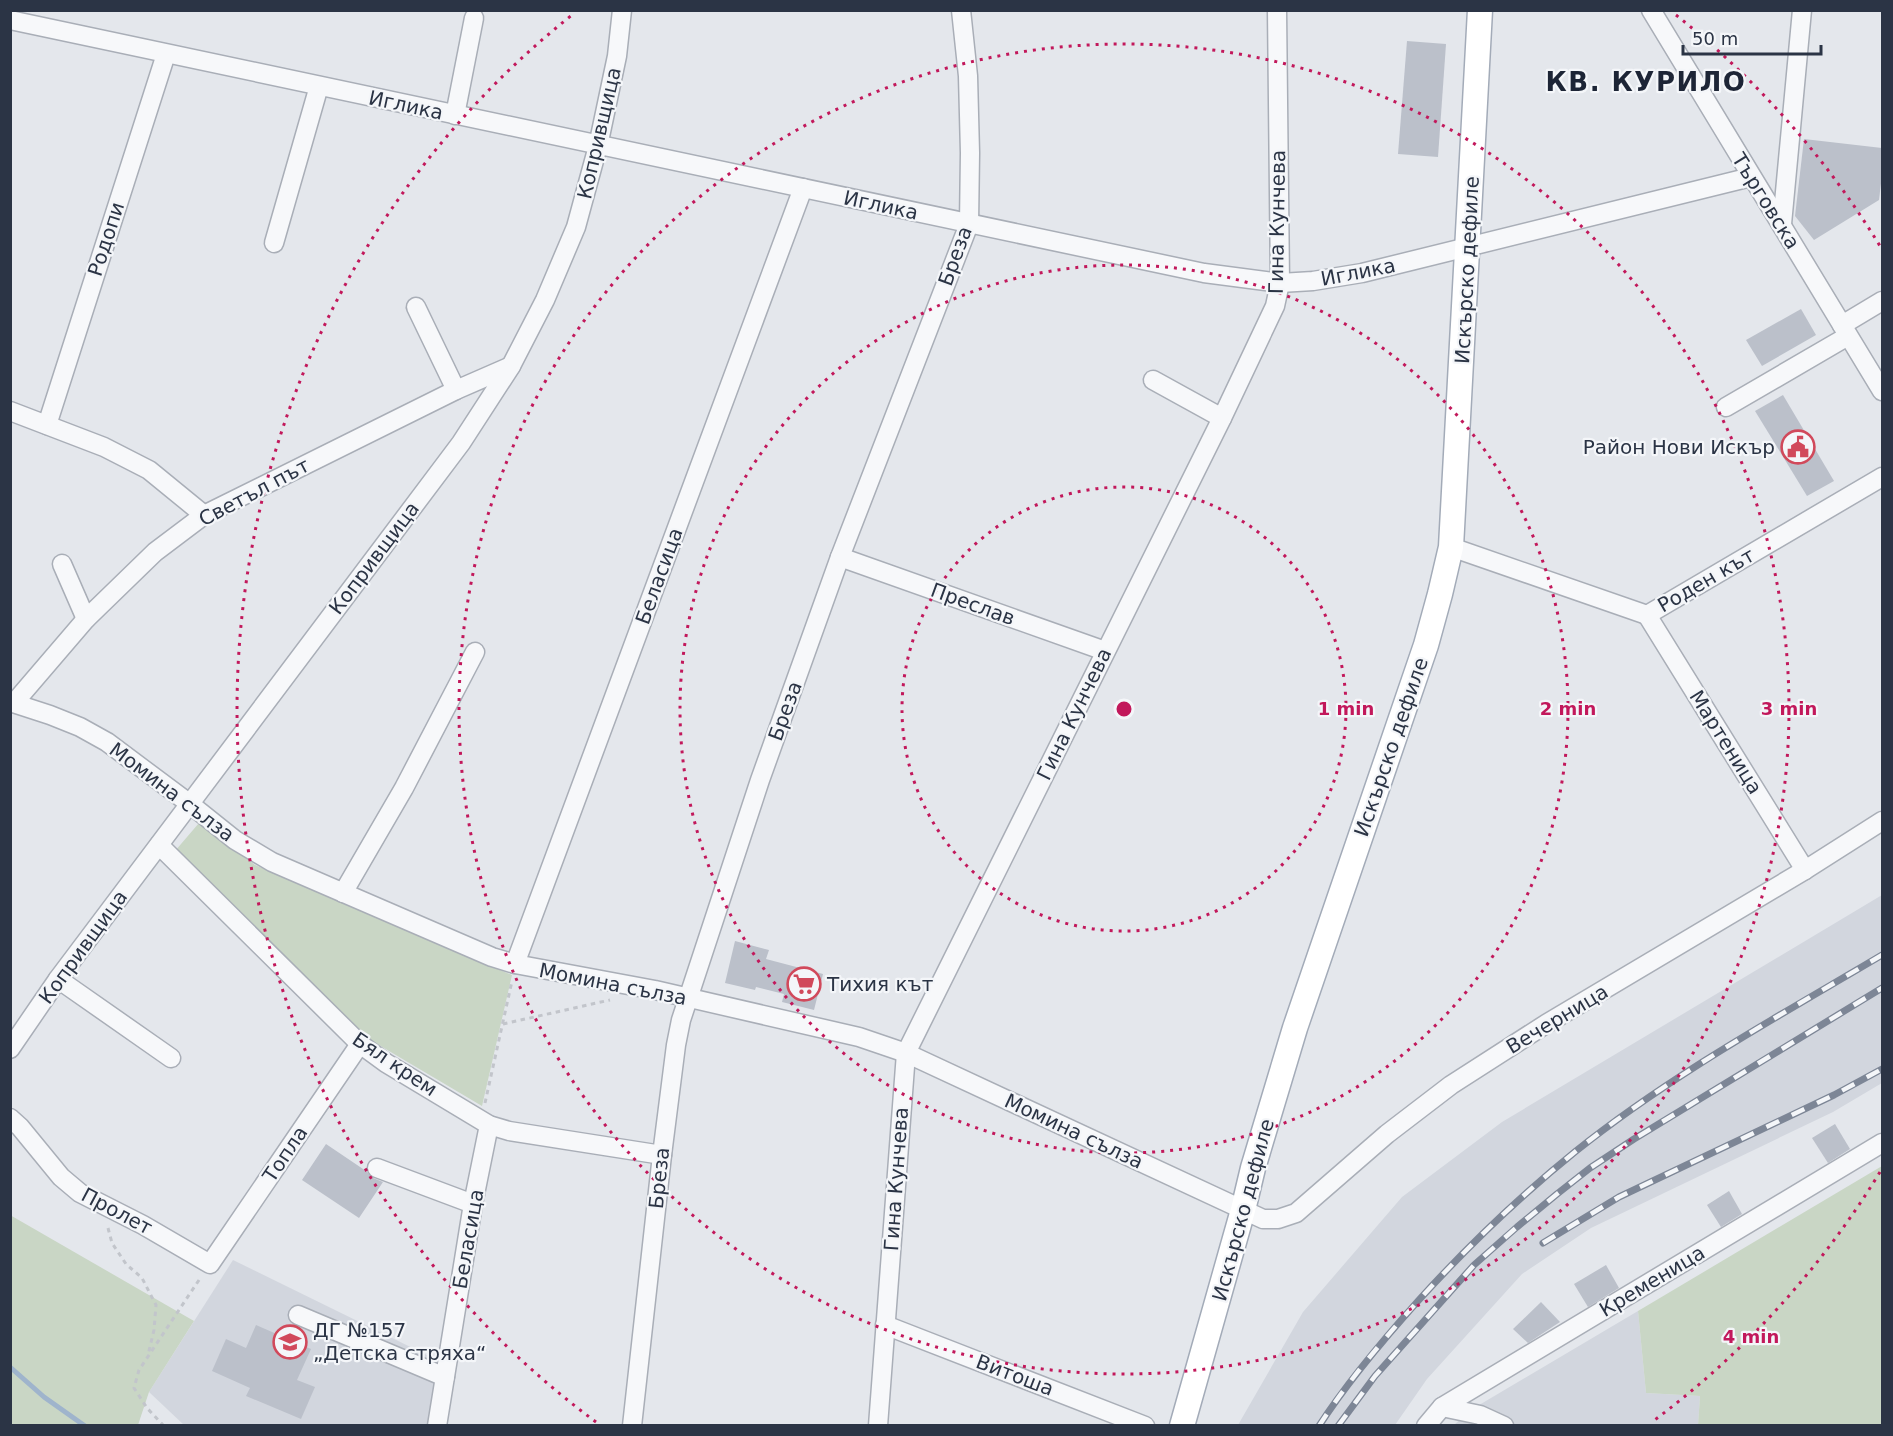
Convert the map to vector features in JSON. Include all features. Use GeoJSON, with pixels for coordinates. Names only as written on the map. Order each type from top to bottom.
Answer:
{"type":"FeatureCollection","features":[{"type":"Feature","properties":{"kind":"main road","name":"Искърско дефиле"},"geometry":{"type":"LineString","coordinates":[[1182,1425],[1294,1028],[1426,645],[1450,547],[1480,10]]}},
{"type":"Feature","properties":{"kind":"street","name":"Копривщица"},"geometry":{"type":"LineString","coordinates":[[10,1049],[58,979],[461,443],[511,366],[545,300],[576,227],[598,146],[617,56],[622,10]]}},
{"type":"Feature","properties":{"kind":"street","name":"Бреза"},"geometry":{"type":"LineString","coordinates":[[632,1425],[662,1155],[681,1020],[760,780],[840,557],[969,224],[968,76],[961,10]]}},
{"type":"Feature","properties":{"kind":"street","name":"Гина Кунчева"},"geometry":{"type":"LineString","coordinates":[[878,1425],[906,1053],[1222,418],[1275,306],[1280,283],[1277,10]]}},
{"type":"Feature","properties":{"kind":"street","name":"Търговска"},"geometry":{"type":"LineString","coordinates":[[1651,10],[1882,391]]}},
{"type":"Feature","properties":{"kind":"street"},"geometry":{"type":"LineString","coordinates":[[1782,224],[1802,10]]}},
{"type":"Feature","properties":{"kind":"street"},"geometry":{"type":"LineString","coordinates":[[455,115],[474,18]]}},
{"type":"Feature","properties":{"kind":"street","name":"Иглика"},"geometry":{"type":"LineString","coordinates":[[10,20],[1204,273],[1280,283],[1313,281],[1362,273],[1751,177]]}},
{"type":"Feature","properties":{"kind":"street","name":"Родопи"},"geometry":{"type":"LineString","coordinates":[[47,425],[166,54]]}},
{"type":"Feature","properties":{"kind":"street"},"geometry":{"type":"LineString","coordinates":[[274,243],[319,87]]}},
{"type":"Feature","properties":{"kind":"street","name":"Беласица"},"geometry":{"type":"LineString","coordinates":[[515,964],[803,188]]}},
{"type":"Feature","properties":{"kind":"street"},"geometry":{"type":"LineString","coordinates":[[1726,407],[1845,331],[1882,301]]}},
{"type":"Feature","properties":{"kind":"street"},"geometry":{"type":"LineString","coordinates":[[416,307],[456,390]]}},
{"type":"Feature","properties":{"kind":"street","name":"Светъл път"},"geometry":{"type":"LineString","coordinates":[[12,703],[86,619],[155,552],[204,515],[456,390],[511,366]]}},
{"type":"Feature","properties":{"kind":"street"},"geometry":{"type":"LineString","coordinates":[[1153,380],[1222,418]]}},
{"type":"Feature","properties":{"kind":"street"},"geometry":{"type":"LineString","coordinates":[[10,411],[104,447],[149,470],[204,515]]}},
{"type":"Feature","properties":{"kind":"street","name":"Роден кът"},"geometry":{"type":"LineString","coordinates":[[1450,547],[1647,615],[1882,477]]}},
{"type":"Feature","properties":{"kind":"street","name":"Преслав"},"geometry":{"type":"LineString","coordinates":[[840,557],[1105,651]]}},
{"type":"Feature","properties":{"kind":"street"},"geometry":{"type":"LineString","coordinates":[[62,564],[86,619]]}},
{"type":"Feature","properties":{"kind":"street","name":"Мартеница"},"geometry":{"type":"LineString","coordinates":[[1647,615],[1805,870]]}},
{"type":"Feature","properties":{"kind":"street"},"geometry":{"type":"LineString","coordinates":[[343,893],[404,788],[475,652]]}},
{"type":"Feature","properties":{"kind":"street","name":"Момина сълза"},"geometry":{"type":"LineString","coordinates":[[12,703],[80,727],[106,742],[235,840],[272,862],[492,957],[515,964],[656,990],[859,1037],[906,1053],[1243,1210]]}},
{"type":"Feature","properties":{"kind":"street","name":"Вечерница"},"geometry":{"type":"LineString","coordinates":[[1243,1210],[1263,1219],[1278,1219],[1296,1213],[1387,1134],[1450,1085],[1546,1024],[1805,870],[1882,820]]}},
{"type":"Feature","properties":{"kind":"street","name":"Бял крем"},"geometry":{"type":"LineString","coordinates":[[159,845],[360,1044],[386,1063],[485,1122],[509,1131],[662,1155]]}},
{"type":"Feature","properties":{"kind":"street"},"geometry":{"type":"LineString","coordinates":[[58,979],[171,1058]]}},
{"type":"Feature","properties":{"kind":"street","name":"Топла"},"geometry":{"type":"LineString","coordinates":[[210,1264],[360,1044]]}},
{"type":"Feature","properties":{"kind":"street","name":"Пролет"},"geometry":{"type":"LineString","coordinates":[[10,1118],[61,1177],[80,1193],[143,1225],[210,1264]]}},
{"type":"Feature","properties":{"kind":"street","name":"Беласица"},"geometry":{"type":"LineString","coordinates":[[437,1425],[485,1122]]}},
{"type":"Feature","properties":{"kind":"street","name":"Кременица"},"geometry":{"type":"LineString","coordinates":[[1426,1425],[1442,1407],[1882,1143]]}},
{"type":"Feature","properties":{"kind":"street"},"geometry":{"type":"LineString","coordinates":[[377,1168],[473,1204]]}},
{"type":"Feature","properties":{"kind":"street"},"geometry":{"type":"LineString","coordinates":[[298,1315],[445,1377]]}},
{"type":"Feature","properties":{"kind":"street","name":"Витоша"},"geometry":{"type":"LineString","coordinates":[[885,1325],[1145,1425]]}},
{"type":"Feature","properties":{"kind":"street"},"geometry":{"type":"LineString","coordinates":[[1442,1407],[1480,1415],[1504,1425]]}},
{"type":"Feature","properties":{"kind":"path"},"geometry":{"type":"LineString","coordinates":[[485,1122],[515,964]]}},
{"type":"Feature","properties":{"kind":"path"},"geometry":{"type":"LineString","coordinates":[[503,1024],[612,1000]]}},
{"type":"Feature","properties":{"kind":"path"},"geometry":{"type":"LineString","coordinates":[[103,1206],[112,1243],[126,1264],[142,1278],[156,1305],[154,1330],[148,1357]]}},
{"type":"Feature","properties":{"kind":"path"},"geometry":{"type":"LineString","coordinates":[[164,1425],[147,1408],[134,1388],[139,1370],[210,1264]]}},
{"type":"Feature","properties":{"kind":"shaded area"},"geometry":{"type":"Polygon","coordinates":[[[1882,895],[1882,1083],[1833,1112],[1591,1228],[1522,1274],[1427,1379],[1395,1425],[1238,1425],[1303,1312],[1402,1197],[1502,1122],[1882,895]]]}},
{"type":"Feature","properties":{"kind":"shaded area","name":"ДГ №157 „Детска стряха“"},"geometry":{"type":"Polygon","coordinates":[[[233,1260],[441,1362],[432,1425],[184,1425],[149,1392],[233,1260]]]}},
{"type":"Feature","properties":{"kind":"shaded area"},"geometry":{"type":"Polygon","coordinates":[[[1638,1311],[1646,1393],[1700,1396],[1698,1425],[1453,1426],[1469,1411],[1638,1311]]]}},
{"type":"Feature","properties":{"kind":"green space"},"geometry":{"type":"Polygon","coordinates":[[[199,823],[255,865],[512,975],[482,1106],[367,1038],[175,851],[199,823]]]}},
{"type":"Feature","properties":{"kind":"green space"},"geometry":{"type":"Polygon","coordinates":[[[1882,1166],[1882,1425],[1698,1425],[1700,1396],[1646,1393],[1638,1311],[1882,1166]]]}},
{"type":"Feature","properties":{"kind":"green space"},"geometry":{"type":"Polygon","coordinates":[[[10,1215],[194,1321],[149,1392],[138,1425],[11,1425],[10,1215]]]}},
{"type":"Feature","properties":{"kind":"building"},"geometry":{"type":"Polygon","coordinates":[[[1407,41],[1446,44],[1438,157],[1398,154],[1407,41]]]}},
{"type":"Feature","properties":{"kind":"building"},"geometry":{"type":"Polygon","coordinates":[[[1804,139],[1882,148],[1879,200],[1814,240],[1795,216],[1804,139]]]}},
{"type":"Feature","properties":{"kind":"building"},"geometry":{"type":"Polygon","coordinates":[[[1801,309],[1816,335],[1762,366],[1746,340],[1801,309]]]}},
{"type":"Feature","properties":{"kind":"building"},"geometry":{"type":"Polygon","coordinates":[[[1783,395],[1834,481],[1807,496],[1755,411],[1783,395]]]}},
{"type":"Feature","properties":{"kind":"building","name":"Тихия кът"},"geometry":{"type":"Polygon","coordinates":[[[735,941],[769,950],[766,959],[823,974],[814,1010],[782,1002],[784,994],[725,983],[735,941]]]}},
{"type":"Feature","properties":{"kind":"building"},"geometry":{"type":"Polygon","coordinates":[[[1835,1124],[1850,1149],[1828,1163],[1812,1138],[1835,1124]]]}},
{"type":"Feature","properties":{"kind":"building"},"geometry":{"type":"Polygon","coordinates":[[[326,1144],[373,1178],[383,1182],[359,1218],[302,1180],[326,1144]]]}},
{"type":"Feature","properties":{"kind":"building"},"geometry":{"type":"Polygon","coordinates":[[[1729,1191],[1742,1214],[1721,1227],[1707,1205],[1729,1191]]]}},
{"type":"Feature","properties":{"kind":"building"},"geometry":{"type":"Polygon","coordinates":[[[1606,1265],[1619,1288],[1588,1307],[1574,1284],[1606,1265]]]}},
{"type":"Feature","properties":{"kind":"building"},"geometry":{"type":"Polygon","coordinates":[[[1541,1302],[1560,1322],[1528,1343],[1513,1329],[1541,1302]]]}},
{"type":"Feature","properties":{"kind":"building"},"geometry":{"type":"Polygon","coordinates":[[[256,1325],[311,1349],[297,1380],[315,1387],[301,1419],[246,1396],[250,1388],[212,1371],[226,1339],[246,1348],[256,1325]]]}},
{"type":"Feature","properties":{"kind":"waterway"},"geometry":{"type":"LineString","coordinates":[[10,1367],[44,1397],[85,1426]]}},
{"type":"Feature","properties":{"kind":"railway"},"geometry":{"type":"LineString","coordinates":[[1319,1426],[1366,1361],[1418,1301],[1494,1223],[1555,1168],[1612,1123],[1687,1072],[1882,955]]}},
{"type":"Feature","properties":{"kind":"railway"},"geometry":{"type":"LineString","coordinates":[[1338,1426],[1375,1376],[1474,1265],[1557,1194],[1590,1168],[1634,1139],[1882,988]]}},
{"type":"Feature","properties":{"kind":"railway"},"geometry":{"type":"LineString","coordinates":[[1543,1243],[1619,1197],[1834,1095],[1882,1069]]}},
{"type":"Feature","properties":{"kind":"place","name":"Район Нови Искър"},"geometry":{"type":"Point","coordinates":[1798,447]}},
{"type":"Feature","properties":{"kind":"place","name":"Тихия кът"},"geometry":{"type":"Point","coordinates":[804,984]}},
{"type":"Feature","properties":{"kind":"place","name":"ДГ №157 „Детска стряха“"},"geometry":{"type":"Point","coordinates":[290,1342]}},
{"type":"Feature","properties":{"kind":"district","name":"КВ. КУРИЛО"},"geometry":{"type":"Point","coordinates":[1646,82]}}]}
